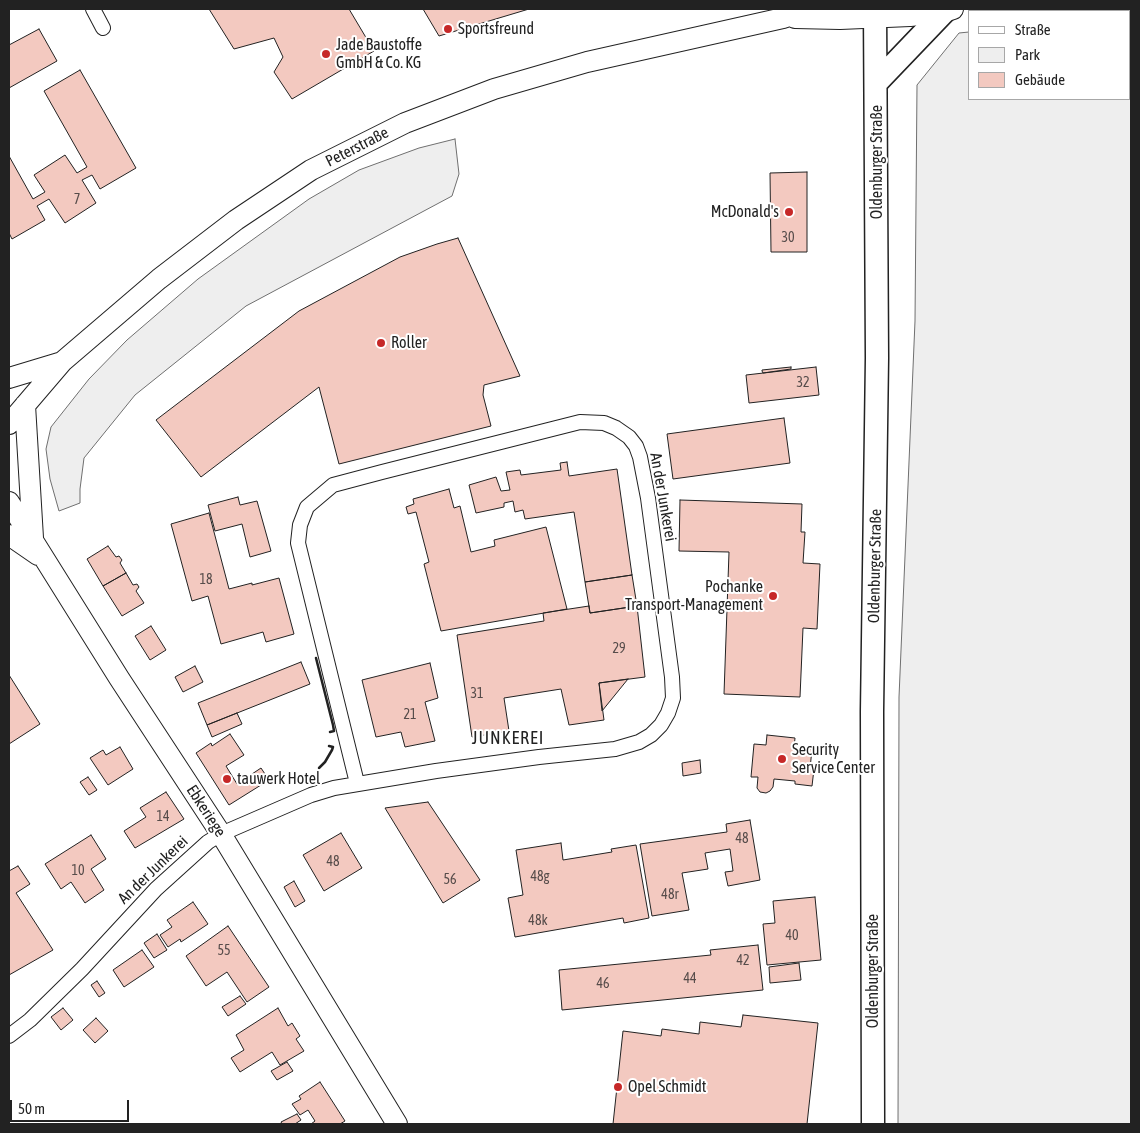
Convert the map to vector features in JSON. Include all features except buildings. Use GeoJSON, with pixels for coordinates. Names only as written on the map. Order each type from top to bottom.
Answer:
{"type":"FeatureCollection","features":[{"type":"Feature","properties":{"kind":"main road","name":"Peterstraße"},"geometry":{"type":"LineString","coordinates":[[9,424],[62,362],[159,279],[236,220],[311,170],[405,123],[494,90],[586,62],[784,18],[811,9]]}},
{"type":"Feature","properties":{"kind":"main road","name":"Peterstraße"},"geometry":{"type":"LineString","coordinates":[[784,18],[840,19],[876,13],[910,16],[950,10]]}},
{"type":"Feature","properties":{"kind":"main road"},"geometry":{"type":"LineString","coordinates":[[877,82],[950,10]]}},
{"type":"Feature","properties":{"kind":"main road","name":"Oldenburger Straße"},"geometry":{"type":"LineString","coordinates":[[873,1124],[872,711],[877,386],[876,13]]}},
{"type":"Feature","properties":{"kind":"main road"},"geometry":{"type":"LineString","coordinates":[[9,378],[62,362]]}},
{"type":"Feature","properties":{"kind":"main road"},"geometry":{"type":"LineString","coordinates":[[25,405],[33,541]]}},
{"type":"Feature","properties":{"kind":"main road","name":"Ebkeriege"},"geometry":{"type":"LineString","coordinates":[[9,502],[119,678],[221,834],[397,1124]]}},
{"type":"Feature","properties":{"kind":"main road"},"geometry":{"type":"LineString","coordinates":[[9,535],[46,560]]}},
{"type":"Feature","properties":{"kind":"street"},"geometry":{"type":"LineString","coordinates":[[93,9],[103,28]]}},
{"type":"Feature","properties":{"kind":"street","name":"An der Junkerei"},"geometry":{"type":"LineString","coordinates":[[9,1036],[30,1020],[75,976],[156,889],[208,842],[221,834],[311,796],[357,783],[520,760],[615,749],[639,742],[651,735],[661,725],[668,713],[673,698],[672,676],[648,498],[640,457],[636,446],[629,437],[616,428],[604,423],[580,422],[333,486],[307,507],[300,525],[298,543],[357,783]]}},
{"type":"Feature","properties":{"kind":"green space"},"geometry":{"type":"Polygon","coordinates":[[[1131,15],[1131,1124],[898,1124],[899,697],[915,321],[917,85],[959,33],[968,32],[968,100],[1130,100],[1131,15]]]}},
{"type":"Feature","properties":{"kind":"green space"},"geometry":{"type":"Polygon","coordinates":[[[455,139],[459,174],[452,196],[246,306],[135,395],[84,458],[80,503],[59,511],[50,479],[46,449],[51,427],[89,379],[127,340],[198,279],[309,199],[359,170],[419,148],[455,139]]]}},
{"type":"Feature","properties":{"kind":"wall"},"geometry":{"type":"LineString","coordinates":[[316,658],[333,725],[334,731],[330,732]]}},
{"type":"Feature","properties":{"kind":"wall"},"geometry":{"type":"LineString","coordinates":[[319,768],[332,750],[333,747],[329,746]]}},
{"type":"Feature","properties":{"kind":"place","name":"Sportsfreund"},"geometry":{"type":"Point","coordinates":[448,29]}},
{"type":"Feature","properties":{"kind":"place","name":"Jade Baustoffe GmbH & Co. KG"},"geometry":{"type":"Point","coordinates":[326,54]}},
{"type":"Feature","properties":{"kind":"place","name":"McDonald's"},"geometry":{"type":"Point","coordinates":[789,212]}},
{"type":"Feature","properties":{"kind":"place","name":"Roller"},"geometry":{"type":"Point","coordinates":[381,343]}},
{"type":"Feature","properties":{"kind":"place","name":"Pochanke Transport-Management"},"geometry":{"type":"Point","coordinates":[773,596]}},
{"type":"Feature","properties":{"kind":"place","name":"Security Service Center"},"geometry":{"type":"Point","coordinates":[782,759]}},
{"type":"Feature","properties":{"kind":"place","name":"tauwerk Hotel"},"geometry":{"type":"Point","coordinates":[227,779]}},
{"type":"Feature","properties":{"kind":"place","name":"Opel Schmidt"},"geometry":{"type":"Point","coordinates":[618,1087]}},
{"type":"Feature","properties":{"kind":"district","name":"JUNKEREI"},"geometry":{"type":"Point","coordinates":[508,738]}}]}
